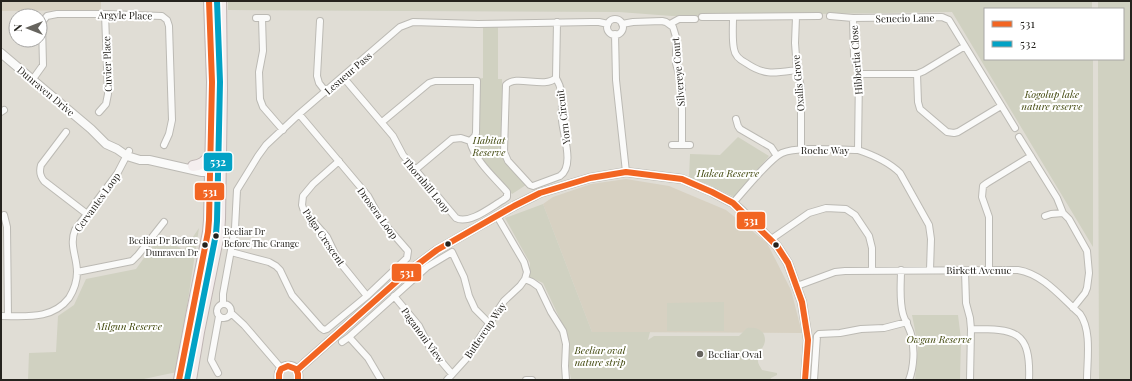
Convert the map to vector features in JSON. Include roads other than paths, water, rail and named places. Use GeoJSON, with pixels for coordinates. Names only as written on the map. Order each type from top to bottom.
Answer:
{"type":"FeatureCollection","features":[{"type":"Feature","properties":{"kind":"highway"},"geometry":{"type":"LineString","coordinates":[[179,380],[190,316],[208,232],[212,82],[209,1]]}},
{"type":"Feature","properties":{"kind":"highway"},"geometry":{"type":"LineString","coordinates":[[191,380],[219,234],[222,189],[221,1]]}},
{"type":"Feature","properties":{"kind":"highway"},"geometry":{"type":"LineString","coordinates":[[193,166],[204,162],[210,155]]}},
{"type":"Feature","properties":{"kind":"highway"},"geometry":{"type":"LineString","coordinates":[[193,369],[195,380]]}},
{"type":"Feature","properties":{"kind":"street","name":"Argyle Place"},"geometry":{"type":"LineString","coordinates":[[32,79],[43,65],[42,24],[44,18],[57,14],[105,14],[159,16],[165,18],[169,26],[172,120],[169,134],[164,145]]}},
{"type":"Feature","properties":{"kind":"street","name":"Cuvier Place"},"geometry":{"type":"LineString","coordinates":[[99,112],[106,104],[108,94],[105,14]]}},
{"type":"Feature","properties":{"kind":"street"},"geometry":{"type":"LineString","coordinates":[[702,17],[734,18],[819,16]]}},
{"type":"Feature","properties":{"kind":"street","name":"Senecio Lane"},"geometry":{"type":"LineString","coordinates":[[830,16],[853,18],[942,17],[949,20],[1015,128]]}},
{"type":"Feature","properties":{"kind":"street","name":"Oxalis Grove"},"geometry":{"type":"LineString","coordinates":[[796,17],[795,43],[801,95],[801,149]]}},
{"type":"Feature","properties":{"kind":"street"},"geometry":{"type":"LineString","coordinates":[[262,18],[264,51],[259,72],[260,99],[263,107],[283,130]]}},
{"type":"Feature","properties":{"kind":"street"},"geometry":{"type":"LineString","coordinates":[[734,18],[733,46],[739,59],[764,72],[774,73],[797,70]]}},
{"type":"Feature","properties":{"kind":"street","name":"Hibbertia Close"},"geometry":{"type":"LineString","coordinates":[[853,18],[854,56],[859,74],[858,150]]}},
{"type":"Feature","properties":{"kind":"street","name":"Lesueur Pass"},"geometry":{"type":"LineString","coordinates":[[223,304],[223,294],[235,228],[236,194],[238,187],[262,150],[299,114],[400,27],[413,22],[478,24],[599,22],[608,24],[613,19],[620,21],[622,24]]}},
{"type":"Feature","properties":{"kind":"street"},"geometry":{"type":"LineString","coordinates":[[670,24],[679,19],[695,19]]}},
{"type":"Feature","properties":{"kind":"street"},"geometry":{"type":"LineString","coordinates":[[320,21],[317,76],[319,83],[326,92]]}},
{"type":"Feature","properties":{"kind":"street","name":"Silvereye Court"},"geometry":{"type":"LineString","coordinates":[[622,24],[662,21],[670,24],[675,31],[676,63],[682,87],[682,145]]}},
{"type":"Feature","properties":{"kind":"street","name":"Yorn Circuit"},"geometry":{"type":"LineString","coordinates":[[556,78],[549,82],[511,82],[506,85],[504,152],[508,161],[530,186],[560,176],[566,168],[567,149],[562,119],[562,93],[556,78],[557,22]]}},
{"type":"Feature","properties":{"kind":"street"},"geometry":{"type":"LineString","coordinates":[[608,24],[609,31],[615,34]]}},
{"type":"Feature","properties":{"kind":"street"},"geometry":{"type":"LineString","coordinates":[[615,34],[621,31],[622,24]]}},
{"type":"Feature","properties":{"kind":"street"},"geometry":{"type":"LineString","coordinates":[[615,34],[616,80],[626,172]]}},
{"type":"Feature","properties":{"kind":"street"},"geometry":{"type":"LineString","coordinates":[[859,74],[917,74],[965,46]]}},
{"type":"Feature","properties":{"kind":"street","name":"Dunraven Drive"},"geometry":{"type":"LineString","coordinates":[[1,53],[91,129],[106,144],[140,160],[149,160],[202,172],[207,172],[210,170]]}},
{"type":"Feature","properties":{"kind":"street"},"geometry":{"type":"LineString","coordinates":[[917,74],[918,106],[924,113],[947,132],[958,132],[1001,106]]}},
{"type":"Feature","properties":{"kind":"street","name":"Thornbill Loop"},"geometry":{"type":"LineString","coordinates":[[343,77],[393,136],[403,155],[415,170],[454,217],[461,221],[470,220],[503,200],[507,195],[507,192],[475,154],[470,141]]}},
{"type":"Feature","properties":{"kind":"street"},"geometry":{"type":"LineString","coordinates":[[382,122],[429,83],[435,81],[477,81],[475,136],[470,141],[461,138],[452,140],[415,170]]}},
{"type":"Feature","properties":{"kind":"street","name":"Drosera Loop"},"geometry":{"type":"LineString","coordinates":[[231,252],[269,262],[276,266],[280,270],[292,295],[322,329],[327,329],[367,296],[407,258],[408,254],[381,220],[368,196],[299,114]]}},
{"type":"Feature","properties":{"kind":"street"},"geometry":{"type":"LineString","coordinates":[[736,119],[740,129],[771,147],[777,156]]}},
{"type":"Feature","properties":{"kind":"street"},"geometry":{"type":"LineString","coordinates":[[66,132],[41,165],[40,175],[44,181],[87,214]]}},
{"type":"Feature","properties":{"kind":"street"},"geometry":{"type":"LineString","coordinates":[[1019,136],[1057,198],[1063,213],[1069,219],[1088,251],[1087,288],[1085,293],[1073,308]]}},
{"type":"Feature","properties":{"kind":"street"},"geometry":{"type":"LineString","coordinates":[[672,145],[690,146]]}},
{"type":"Feature","properties":{"kind":"street","name":"Roche Way"},"geometry":{"type":"LineString","coordinates":[[733,203],[765,167],[781,153],[801,149],[858,150],[882,159],[900,173],[929,225],[931,239],[930,270]]}},
{"type":"Feature","properties":{"kind":"street"},"geometry":{"type":"LineString","coordinates":[[222,150],[218,162],[210,170],[216,176],[222,189]]}},
{"type":"Feature","properties":{"kind":"street","name":"Cervantes Loop"},"geometry":{"type":"LineString","coordinates":[[4,316],[38,316],[52,312],[64,304],[76,282],[77,272],[73,248],[73,236],[75,230],[117,174],[128,154]]}},
{"type":"Feature","properties":{"kind":"street"},"geometry":{"type":"LineString","coordinates":[[989,270],[989,217],[982,197],[983,186],[1031,156]]}},
{"type":"Feature","properties":{"kind":"street","name":"Palga Crescent"},"geometry":{"type":"LineString","coordinates":[[339,161],[313,184],[304,196],[302,205],[304,211],[327,237],[338,260],[367,296]]}},
{"type":"Feature","properties":{"kind":"street","name":"Dunraven Drive"},"geometry":{"type":"LineString","coordinates":[[178,166],[207,167],[210,170]]}},
{"type":"Feature","properties":{"kind":"street"},"geometry":{"type":"LineString","coordinates":[[297,370],[405,274],[437,250],[540,193],[590,178],[626,172],[682,180],[712,192],[733,203],[777,246],[788,263],[802,302],[807,331],[808,350],[805,380]]}},
{"type":"Feature","properties":{"kind":"street"},"geometry":{"type":"LineString","coordinates":[[770,240],[809,213],[826,208],[846,209],[856,215],[869,236],[872,248],[872,270]]}},
{"type":"Feature","properties":{"kind":"street"},"geometry":{"type":"LineString","coordinates":[[1045,216],[1063,213]]}},
{"type":"Feature","properties":{"kind":"street"},"geometry":{"type":"LineString","coordinates":[[4,215],[7,227],[4,316]]}},
{"type":"Feature","properties":{"kind":"street"},"geometry":{"type":"LineString","coordinates":[[497,216],[524,262],[527,272],[525,279],[539,287],[551,312],[563,331],[566,344],[566,380]]}},
{"type":"Feature","properties":{"kind":"street"},"geometry":{"type":"LineString","coordinates":[[77,272],[132,260],[138,255],[164,222]]}},
{"type":"Feature","properties":{"kind":"street"},"geometry":{"type":"LineString","coordinates":[[342,342],[427,267],[452,252],[464,277],[469,296],[475,309],[490,324]]}},
{"type":"Feature","properties":{"kind":"street","name":"Birkett Avenue"},"geometry":{"type":"LineString","coordinates":[[797,286],[835,272],[872,270],[1018,270],[1034,275],[1073,308],[1083,319],[1087,329],[1087,380]]}},
{"type":"Feature","properties":{"kind":"street"},"geometry":{"type":"LineString","coordinates":[[901,270],[901,298],[903,314],[911,333],[913,350],[912,370],[909,380]]}},
{"type":"Feature","properties":{"kind":"street"},"geometry":{"type":"LineString","coordinates":[[965,271],[966,303],[971,329],[970,380]]}},
{"type":"Feature","properties":{"kind":"street","name":"Buttercup Way"},"geometry":{"type":"LineString","coordinates":[[447,380],[466,359],[504,301],[520,286],[525,279]]}},
{"type":"Feature","properties":{"kind":"street","name":"Paganoni View"},"geometry":{"type":"LineString","coordinates":[[394,296],[419,326],[430,348],[452,374]]}},
{"type":"Feature","properties":{"kind":"street"},"geometry":{"type":"LineString","coordinates":[[218,374],[210,360],[219,316],[218,309],[223,304],[229,306],[231,313],[244,325],[278,376],[288,366],[297,370],[299,376],[298,380]]}},
{"type":"Feature","properties":{"kind":"street"},"geometry":{"type":"LineString","coordinates":[[219,316],[226,318],[231,313]]}},
{"type":"Feature","properties":{"kind":"street"},"geometry":{"type":"LineString","coordinates":[[814,380],[817,336],[819,334],[884,328],[907,322]]}},
{"type":"Feature","properties":{"kind":"street"},"geometry":{"type":"LineString","coordinates":[[971,329],[1003,329],[1013,333],[1025,345],[1028,351],[1029,380]]}},
{"type":"Feature","properties":{"kind":"street"},"geometry":{"type":"LineString","coordinates":[[349,337],[368,358],[381,380]]}},
{"type":"Feature","properties":{"kind":"street"},"geometry":{"type":"LineString","coordinates":[[526,380],[532,380]]}},
{"type":"Feature","properties":{"kind":"place","name":"Beeliar Dr Before The Grange"},"geometry":{"type":"Point","coordinates":[216,236]}},
{"type":"Feature","properties":{"kind":"place","name":"Beeliar Dr Before Dunraven Dr"},"geometry":{"type":"Point","coordinates":[205,245]}},
{"type":"Feature","properties":{"kind":"place","name":"Beeliar Oval"},"geometry":{"type":"Point","coordinates":[700,354]}},
{"type":"Feature","properties":{"kind":"park label","name":"Kogolup lake nature reserve"},"geometry":{"type":"Point","coordinates":[1052,100]}},
{"type":"Feature","properties":{"kind":"park label","name":"Habitat Reserve"},"geometry":{"type":"Point","coordinates":[489,146]}},
{"type":"Feature","properties":{"kind":"park label","name":"Hakea Reserve"},"geometry":{"type":"Point","coordinates":[728,173]}},
{"type":"Feature","properties":{"kind":"park label","name":"Milgun Reserve"},"geometry":{"type":"Point","coordinates":[129,326]}},
{"type":"Feature","properties":{"kind":"park label","name":"Owgan Reserve"},"geometry":{"type":"Point","coordinates":[939,339]}},
{"type":"Feature","properties":{"kind":"park label","name":"Beeliar oval nature strip"},"geometry":{"type":"Point","coordinates":[600,356]}}]}
